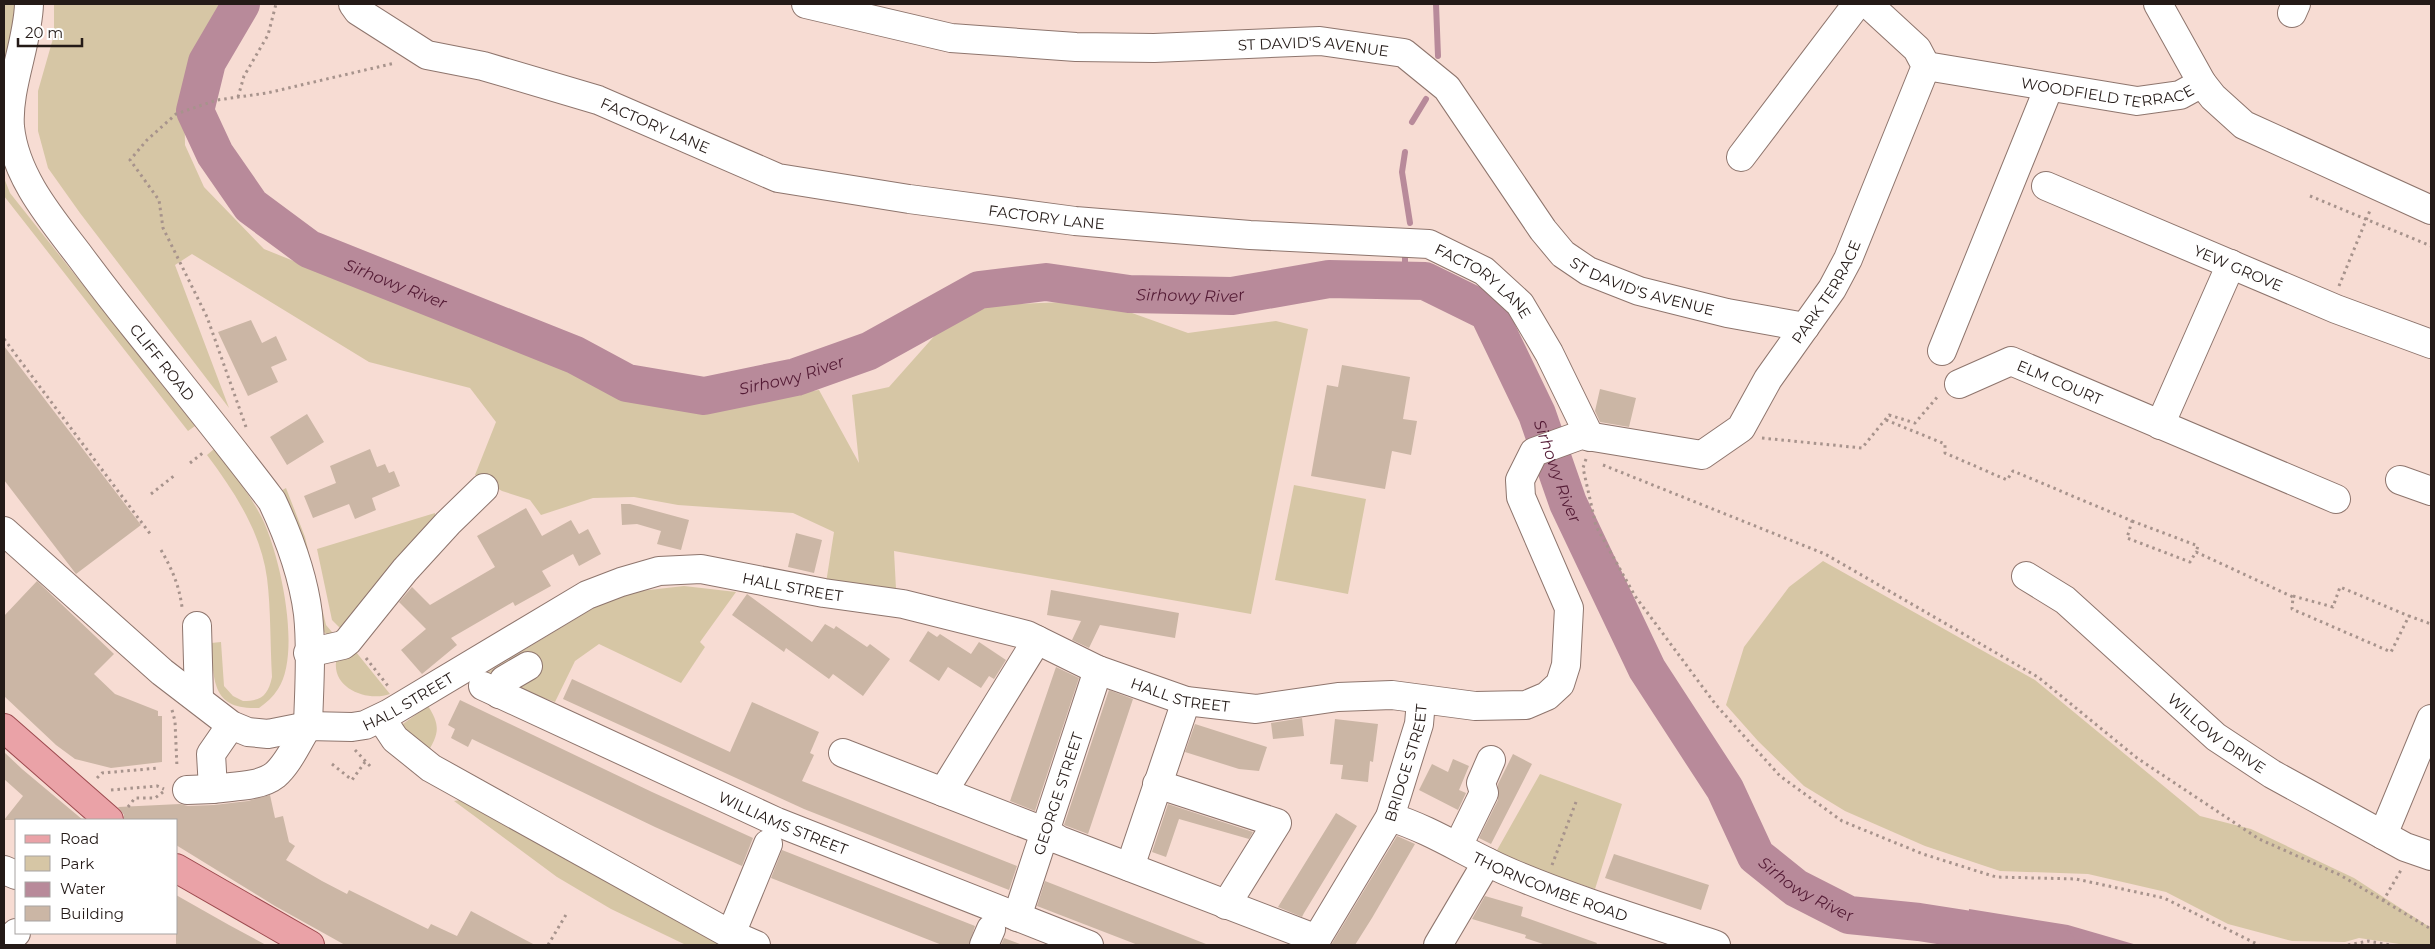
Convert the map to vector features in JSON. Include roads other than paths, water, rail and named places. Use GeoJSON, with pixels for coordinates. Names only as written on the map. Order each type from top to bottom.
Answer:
{"type":"FeatureCollection","features":[{"type":"Feature","properties":{"kind":"main road"},"geometry":{"type":"LineString","coordinates":[[4,728],[106,819]]}},
{"type":"Feature","properties":{"kind":"main road"},"geometry":{"type":"LineString","coordinates":[[178,869],[309,945]]}},
{"type":"Feature","properties":{"kind":"street","name":"CLIFF ROAD"},"geometry":{"type":"LineString","coordinates":[[29,4],[28,22],[12,102],[10,125],[13,143],[25,177],[62,233],[272,501],[287,532],[300,572],[308,615],[308,726]]}},
{"type":"Feature","properties":{"kind":"street","name":"FACTORY LANE"},"geometry":{"type":"LineString","coordinates":[[353,4],[358,11],[427,55],[483,66],[598,100],[778,178],[909,199],[1075,221],[1250,235],[1429,244],[1484,271],[1520,304],[1549,353],[1588,444]]}},
{"type":"Feature","properties":{"kind":"street","name":"ST DAVID'S AVENUE"},"geometry":{"type":"LineString","coordinates":[[806,4],[951,38],[1076,47],[1154,48],[1320,41],[1404,53],[1447,88],[1543,230],[1563,254],[1588,271],[1639,291],[1727,313],[1805,327]]}},
{"type":"Feature","properties":{"kind":"street"},"geometry":{"type":"LineString","coordinates":[[1740,157],[1857,4]]}},
{"type":"Feature","properties":{"kind":"street"},"geometry":{"type":"LineString","coordinates":[[1868,4],[1917,49],[1926,66]]}},
{"type":"Feature","properties":{"kind":"street"},"geometry":{"type":"LineString","coordinates":[[2158,4],[2202,83]]}},
{"type":"Feature","properties":{"kind":"street","name":"PARK TERRACE"},"geometry":{"type":"LineString","coordinates":[[1588,444],[1702,456],[1741,428],[1768,379],[1832,289],[1848,258],[1926,66]]}},
{"type":"Feature","properties":{"kind":"street","name":"WOODFIELD TERRACE"},"geometry":{"type":"LineString","coordinates":[[1926,66],[2138,101],[2180,95],[2202,83],[2213,97],[2244,126],[2431,210]]}},
{"type":"Feature","properties":{"kind":"street"},"geometry":{"type":"LineString","coordinates":[[1942,351],[2049,87]]}},
{"type":"Feature","properties":{"kind":"street","name":"YEW GROVE"},"geometry":{"type":"LineString","coordinates":[[2046,186],[2331,306],[2431,344]]}},
{"type":"Feature","properties":{"kind":"street"},"geometry":{"type":"LineString","coordinates":[[2160,425],[2231,264]]}},
{"type":"Feature","properties":{"kind":"street","name":"ELM COURT"},"geometry":{"type":"LineString","coordinates":[[1959,384],[2011,362],[2336,499]]}},
{"type":"Feature","properties":{"kind":"street","name":"BRIDGE STREET"},"geometry":{"type":"LineString","coordinates":[[1315,942],[1390,817],[1419,724],[1421,701],[1475,706],[1526,705],[1547,696],[1560,684],[1566,665],[1569,608],[1521,497],[1520,480],[1534,452],[1588,444]]}},
{"type":"Feature","properties":{"kind":"street"},"geometry":{"type":"LineString","coordinates":[[2400,480],[2431,491]]}},
{"type":"Feature","properties":{"kind":"street"},"geometry":{"type":"LineString","coordinates":[[308,653],[343,645],[348,641],[405,570],[448,523],[484,488]]}},
{"type":"Feature","properties":{"kind":"street","name":"HALL STREET"},"geometry":{"type":"LineString","coordinates":[[4,531],[162,672],[231,724],[260,734],[308,726],[352,727],[381,718],[587,595],[621,582],[659,571],[701,569],[824,594],[903,604],[1037,640],[1098,670],[1186,701],[1256,709],[1338,697],[1392,695],[1421,701]]}},
{"type":"Feature","properties":{"kind":"street","name":"WILLOW DRIVE"},"geometry":{"type":"LineString","coordinates":[[2026,576],[2064,600],[2216,737],[2272,774],[2383,835],[2425,854]]}},
{"type":"Feature","properties":{"kind":"street"},"geometry":{"type":"LineString","coordinates":[[190,621],[199,699]]}},
{"type":"Feature","properties":{"kind":"street"},"geometry":{"type":"LineString","coordinates":[[943,792],[1037,640]]}},
{"type":"Feature","properties":{"kind":"street","name":"WILLIAMS STREET"},"geometry":{"type":"LineString","coordinates":[[528,666],[491,690],[777,822],[1089,945]]}},
{"type":"Feature","properties":{"kind":"street","name":"GEORGE STREET"},"geometry":{"type":"LineString","coordinates":[[1017,917],[1098,670]]}},
{"type":"Feature","properties":{"kind":"street"},"geometry":{"type":"LineString","coordinates":[[1130,867],[1186,701]]}},
{"type":"Feature","properties":{"kind":"street"},"geometry":{"type":"LineString","coordinates":[[381,718],[395,740],[431,768],[731,934],[756,945]]}},
{"type":"Feature","properties":{"kind":"street"},"geometry":{"type":"LineString","coordinates":[[2383,835],[2431,719]]}},
{"type":"Feature","properties":{"kind":"street"},"geometry":{"type":"LineString","coordinates":[[231,724],[211,754],[211,771],[186,786],[257,782],[274,776],[283,766],[308,726]]}},
{"type":"Feature","properties":{"kind":"street"},"geometry":{"type":"LineString","coordinates":[[843,753],[1046,832],[1060,840],[1315,942]]}},
{"type":"Feature","properties":{"kind":"street"},"geometry":{"type":"LineString","coordinates":[[1458,846],[1484,793],[1481,783],[1491,760]]}},
{"type":"Feature","properties":{"kind":"street"},"geometry":{"type":"LineString","coordinates":[[1157,784],[1277,823],[1226,905]]}},
{"type":"Feature","properties":{"kind":"street","name":"THORNCOMBE ROAD"},"geometry":{"type":"LineString","coordinates":[[1390,817],[1544,886],[1716,945]]}},
{"type":"Feature","properties":{"kind":"street"},"geometry":{"type":"LineString","coordinates":[[731,934],[768,844]]}},
{"type":"Feature","properties":{"kind":"street"},"geometry":{"type":"LineString","coordinates":[[1438,945],[1487,862]]}},
{"type":"Feature","properties":{"kind":"street"},"geometry":{"type":"LineString","coordinates":[[4,944],[15,934]]}},
{"type":"Feature","properties":{"kind":"water"},"geometry":{"type":"Polygon","coordinates":[[[1969,909],[2068,925],[2137,945],[1967,945],[1969,909]]]}},
{"type":"Feature","properties":{"kind":"waterway","name":"Sirhowy River"},"geometry":{"type":"LineString","coordinates":[[241,4],[207,62],[195,111],[215,154],[251,206],[309,249],[575,355],[627,383],[704,396],[796,377],[869,351],[979,290],[1046,282],[1129,294],[1232,296],[1329,279],[1425,281],[1488,312],[1537,414],[1568,503],[1647,669],[1725,789],[1756,856],[1796,888],[1849,915],[1919,922],[2056,945]]}},
{"type":"Feature","properties":{"kind":"waterway"},"geometry":{"type":"LineString","coordinates":[[1436,4],[1438,56]]}},
{"type":"Feature","properties":{"kind":"waterway"},"geometry":{"type":"LineString","coordinates":[[1412,122],[1426,99]]}},
{"type":"Feature","properties":{"kind":"waterway"},"geometry":{"type":"LineString","coordinates":[[1405,152],[1402,172],[1410,223]]}},
{"type":"Feature","properties":{"kind":"waterway"},"geometry":{"type":"LineString","coordinates":[[1405,253],[1405,281]]}}]}
